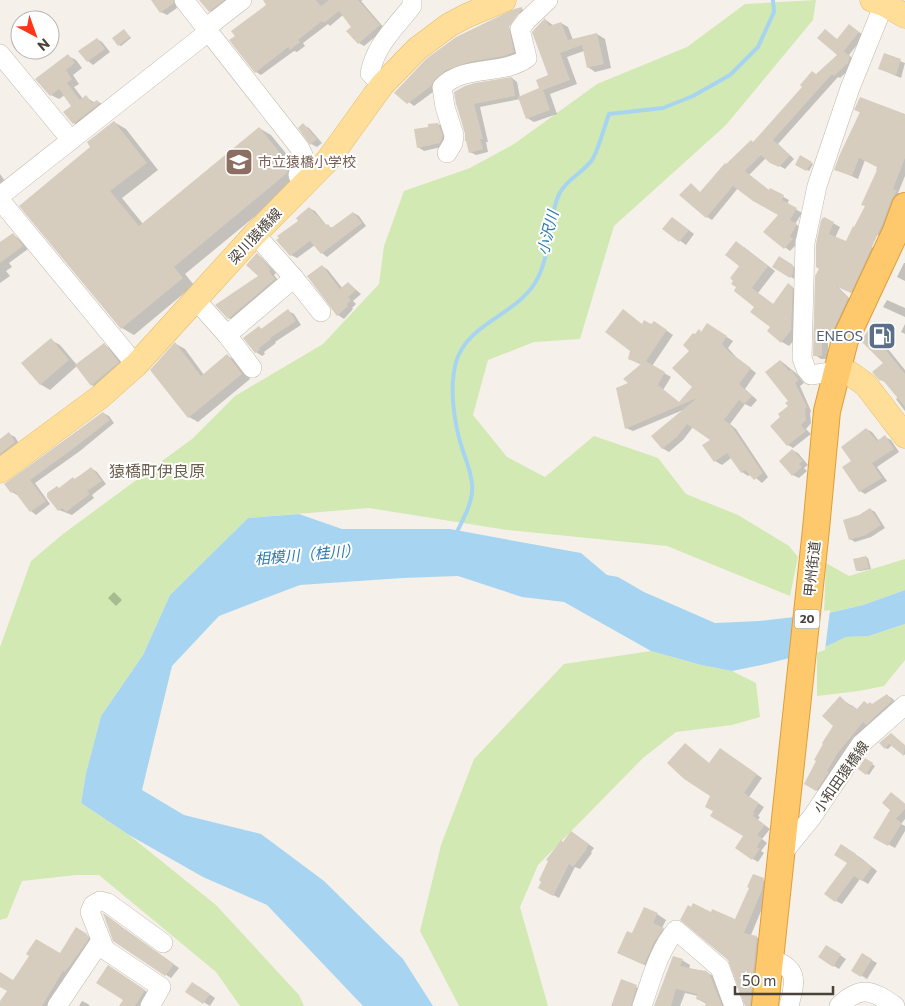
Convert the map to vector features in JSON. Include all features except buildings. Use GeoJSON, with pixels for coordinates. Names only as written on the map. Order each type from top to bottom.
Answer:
{"type":"FeatureCollection","features":[{"type":"Feature","properties":{"kind":"highway","name":"甲州街道"},"geometry":{"type":"LineString","coordinates":[[765,1006],[827,411],[845,340],[896,231],[905,206]]}},
{"type":"Feature","properties":{"kind":"main road","name":"梁川猿橋線"},"geometry":{"type":"LineString","coordinates":[[0,471],[100,397],[136,365],[254,234],[328,160],[382,85],[416,49],[443,29],[466,16],[504,0]]}},
{"type":"Feature","properties":{"kind":"main road"},"geometry":{"type":"LineString","coordinates":[[880,1],[905,16]]}},
{"type":"Feature","properties":{"kind":"main road"},"geometry":{"type":"LineString","coordinates":[[837,371],[851,374],[866,385],[905,436]]}},
{"type":"Feature","properties":{"kind":"street"},"geometry":{"type":"LineString","coordinates":[[184,0],[299,147],[303,155],[298,175],[303,186]]}},
{"type":"Feature","properties":{"kind":"street"},"geometry":{"type":"LineString","coordinates":[[0,196],[203,36],[211,24],[242,0]]}},
{"type":"Feature","properties":{"kind":"street"},"geometry":{"type":"LineString","coordinates":[[382,85],[370,73],[371,67],[386,36],[412,6],[412,0]]}},
{"type":"Feature","properties":{"kind":"street"},"geometry":{"type":"LineString","coordinates":[[447,153],[453,143],[454,135],[445,107],[442,87],[448,81],[462,75],[513,64],[527,58],[520,29],[548,0]]}},
{"type":"Feature","properties":{"kind":"street"},"geometry":{"type":"LineString","coordinates":[[837,371],[811,375],[806,369],[802,358],[805,243],[817,186],[880,1]]}},
{"type":"Feature","properties":{"kind":"street"},"geometry":{"type":"LineString","coordinates":[[0,54],[71,140]]}},
{"type":"Feature","properties":{"kind":"street"},"geometry":{"type":"LineString","coordinates":[[0,200],[136,365]]}},
{"type":"Feature","properties":{"kind":"street"},"geometry":{"type":"LineString","coordinates":[[254,234],[294,278],[321,312]]}},
{"type":"Feature","properties":{"kind":"street"},"geometry":{"type":"LineString","coordinates":[[226,335],[294,278]]}},
{"type":"Feature","properties":{"kind":"street"},"geometry":{"type":"LineString","coordinates":[[195,299],[252,368]]}},
{"type":"Feature","properties":{"kind":"street","name":"小和田猿橋線"},"geometry":{"type":"LineString","coordinates":[[782,854],[812,817],[861,744],[905,705]]}},
{"type":"Feature","properties":{"kind":"street"},"geometry":{"type":"LineString","coordinates":[[105,950],[90,912],[93,906],[100,901],[108,903],[163,942]]}},
{"type":"Feature","properties":{"kind":"street"},"geometry":{"type":"LineString","coordinates":[[642,1006],[659,960],[669,938],[676,930],[720,968],[734,1006]]}},
{"type":"Feature","properties":{"kind":"street"},"geometry":{"type":"LineString","coordinates":[[57,1006],[98,945],[161,987],[150,1006]]}},
{"type":"Feature","properties":{"kind":"street"},"geometry":{"type":"LineString","coordinates":[[771,959],[781,963],[791,971],[795,981],[789,1006]]}},
{"type":"Feature","properties":{"kind":"street"},"geometry":{"type":"LineString","coordinates":[[839,1006],[852,994],[865,992],[884,998],[895,1006]]}},
{"type":"Feature","properties":{"kind":"green space"},"geometry":{"type":"Polygon","coordinates":[[[816,0],[813,20],[726,125],[614,226],[580,339],[534,342],[488,360],[473,415],[507,457],[545,477],[594,436],[658,458],[686,494],[738,515],[789,546],[798,557],[790,596],[667,546],[507,530],[369,508],[248,518],[170,595],[143,655],[101,716],[86,773],[81,803],[129,835],[216,905],[299,995],[304,1006],[240,1006],[216,972],[99,875],[76,875],[22,881],[7,918],[0,920],[0,647],[31,561],[63,534],[192,439],[235,396],[323,344],[379,284],[384,246],[404,191],[470,168],[514,144],[597,84],[687,47],[745,4],[816,0]]]}},
{"type":"Feature","properties":{"kind":"green space"},"geometry":{"type":"Polygon","coordinates":[[[905,559],[905,590],[863,605],[824,614],[826,563],[849,576],[905,559]]]}},
{"type":"Feature","properties":{"kind":"green space"},"geometry":{"type":"Polygon","coordinates":[[[905,624],[905,660],[884,686],[817,696],[817,651],[846,637],[869,636],[905,624]]]}},
{"type":"Feature","properties":{"kind":"green space"},"geometry":{"type":"Polygon","coordinates":[[[651,651],[701,665],[732,671],[756,683],[760,717],[732,725],[676,732],[643,758],[538,865],[520,907],[548,1006],[459,1006],[420,931],[441,845],[474,759],[564,664],[651,651]]]}},
{"type":"Feature","properties":{"kind":"water","name":"相模川（桂川）"},"geometry":{"type":"Polygon","coordinates":[[[299,514],[342,529],[450,529],[581,553],[607,575],[618,577],[644,592],[715,623],[759,621],[829,613],[863,605],[905,590],[905,624],[869,636],[846,637],[817,651],[732,671],[701,665],[651,651],[564,602],[522,597],[458,576],[300,585],[219,616],[172,666],[142,790],[184,815],[261,834],[324,881],[403,959],[433,1006],[363,1006],[267,905],[203,877],[129,835],[81,803],[86,773],[101,716],[143,655],[170,595],[248,518],[299,514]]]}},
{"type":"Feature","properties":{"kind":"pier"},"geometry":{"type":"Polygon","coordinates":[[[830,610],[825,650],[797,659],[801,614],[830,610]]]}},
{"type":"Feature","properties":{"kind":"waterway","name":"小沢川"},"geometry":{"type":"LineString","coordinates":[[456,534],[467,510],[472,490],[471,475],[459,438],[453,405],[454,372],[462,349],[470,338],[515,304],[535,283],[544,264],[557,199],[568,182],[592,160],[609,114],[663,108],[693,96],[730,75],[758,47],[774,12],[773,0]]}},
{"type":"Feature","properties":{"kind":"place","name":"市立猿橋小学校"},"geometry":{"type":"Point","coordinates":[239,162]}},
{"type":"Feature","properties":{"kind":"place","name":"ENEOS"},"geometry":{"type":"Point","coordinates":[882,336]}},
{"type":"Feature","properties":{"kind":"district","name":"猿橋町伊良原"},"geometry":{"type":"Point","coordinates":[157,471]}}]}
